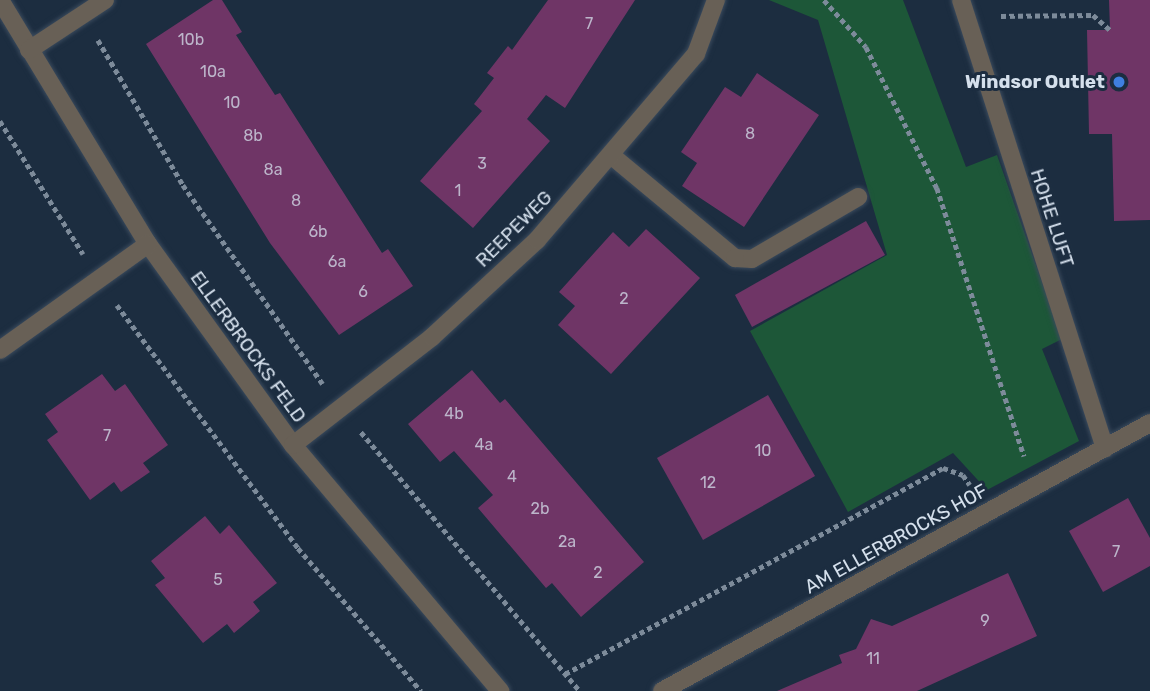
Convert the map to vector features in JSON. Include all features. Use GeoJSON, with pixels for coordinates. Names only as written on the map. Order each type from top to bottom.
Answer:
{"type":"FeatureCollection","features":[{"type":"Feature","properties":{"kind":"street","name":"ELLERBROCKS FELD"},"geometry":{"type":"LineString","coordinates":[[0,0],[148,244],[293,445],[500,691]]}},
{"type":"Feature","properties":{"kind":"street"},"geometry":{"type":"LineString","coordinates":[[29,50],[105,0]]}},
{"type":"Feature","properties":{"kind":"street","name":"REEPEWEG"},"geometry":{"type":"LineString","coordinates":[[293,445],[432,337],[508,267],[612,156],[696,54],[716,0]]}},
{"type":"Feature","properties":{"kind":"street","name":"HOHE LUFT"},"geometry":{"type":"LineString","coordinates":[[961,0],[1105,449]]}},
{"type":"Feature","properties":{"kind":"street"},"geometry":{"type":"LineString","coordinates":[[612,156],[735,258],[752,259],[858,197]]}},
{"type":"Feature","properties":{"kind":"street"},"geometry":{"type":"LineString","coordinates":[[0,350],[148,244]]}},
{"type":"Feature","properties":{"kind":"street","name":"AM ELLERBROCKS HOF"},"geometry":{"type":"LineString","coordinates":[[662,691],[1150,423]]}},
{"type":"Feature","properties":{"kind":"path"},"geometry":{"type":"LineString","coordinates":[[824,0],[866,47],[937,188],[1034,486]]}},
{"type":"Feature","properties":{"kind":"path"},"geometry":{"type":"LineString","coordinates":[[84,14],[183,186],[341,408],[580,691]]}},
{"type":"Feature","properties":{"kind":"path"},"geometry":{"type":"LineString","coordinates":[[1015,15],[1093,15],[1110,30]]}},
{"type":"Feature","properties":{"kind":"path"},"geometry":{"type":"LineString","coordinates":[[0,121],[99,279],[298,548],[421,691]]}},
{"type":"Feature","properties":{"kind":"path"},"geometry":{"type":"LineString","coordinates":[[565,674],[943,468],[963,475],[990,511]]}},
{"type":"Feature","properties":{"kind":"green space"},"geometry":{"type":"Polygon","coordinates":[[[769,0],[903,0],[966,167],[997,155],[1062,339],[1042,349],[1079,441],[987,490],[953,453],[848,512],[750,331],[887,255],[818,20],[769,0]]]}},
{"type":"Feature","properties":{"kind":"building"},"geometry":{"type":"Polygon","coordinates":[[[213,0],[222,0],[242,32],[236,35],[275,95],[280,93],[382,253],[388,249],[413,286],[339,335],[270,243],[146,44],[213,0]]]}},
{"type":"Feature","properties":{"kind":"building"},"geometry":{"type":"Polygon","coordinates":[[[548,0],[635,0],[565,108],[546,95],[527,119],[550,141],[473,228],[420,181],[482,111],[474,104],[494,78],[487,73],[508,46],[512,50],[548,0]]]}},
{"type":"Feature","properties":{"kind":"building","name":"Windsor Outlet"},"geometry":{"type":"Polygon","coordinates":[[[1109,0],[1150,0],[1150,220],[1114,221],[1112,134],[1089,134],[1087,30],[1110,30],[1109,0]]]}},
{"type":"Feature","properties":{"kind":"building"},"geometry":{"type":"Polygon","coordinates":[[[757,73],[819,115],[744,227],[682,186],[697,163],[681,152],[725,87],[741,97],[757,73]]]}},
{"type":"Feature","properties":{"kind":"building"},"geometry":{"type":"Polygon","coordinates":[[[866,221],[885,255],[752,327],[735,295],[866,221]]]}},
{"type":"Feature","properties":{"kind":"building"},"geometry":{"type":"Polygon","coordinates":[[[646,229],[700,278],[611,374],[558,325],[575,306],[559,292],[613,232],[629,247],[646,229]]]}},
{"type":"Feature","properties":{"kind":"building"},"geometry":{"type":"Polygon","coordinates":[[[472,370],[500,403],[505,399],[644,562],[581,617],[552,583],[546,588],[478,508],[493,495],[454,451],[440,462],[408,424],[472,370]]]}},
{"type":"Feature","properties":{"kind":"building"},"geometry":{"type":"Polygon","coordinates":[[[102,374],[115,391],[125,384],[168,445],[143,463],[150,472],[121,492],[114,482],[90,500],[47,440],[58,432],[45,414],[102,374]]]}},
{"type":"Feature","properties":{"kind":"building"},"geometry":{"type":"Polygon","coordinates":[[[768,395],[815,476],[703,540],[657,458],[768,395]]]}},
{"type":"Feature","properties":{"kind":"building"},"geometry":{"type":"Polygon","coordinates":[[[1128,498],[1150,538],[1150,566],[1103,592],[1069,531],[1128,498]]]}},
{"type":"Feature","properties":{"kind":"building"},"geometry":{"type":"Polygon","coordinates":[[[205,516],[220,534],[229,525],[277,583],[253,602],[260,611],[234,633],[227,624],[203,643],[155,585],[165,578],[151,561],[205,516]]]}},
{"type":"Feature","properties":{"kind":"building"},"geometry":{"type":"Polygon","coordinates":[[[1008,573],[1037,636],[917,691],[777,691],[842,663],[839,655],[856,649],[871,619],[892,626],[1008,573]]]}},
{"type":"Feature","properties":{"kind":"place","name":"Windsor Outlet"},"geometry":{"type":"Point","coordinates":[1119,82]}}]}
